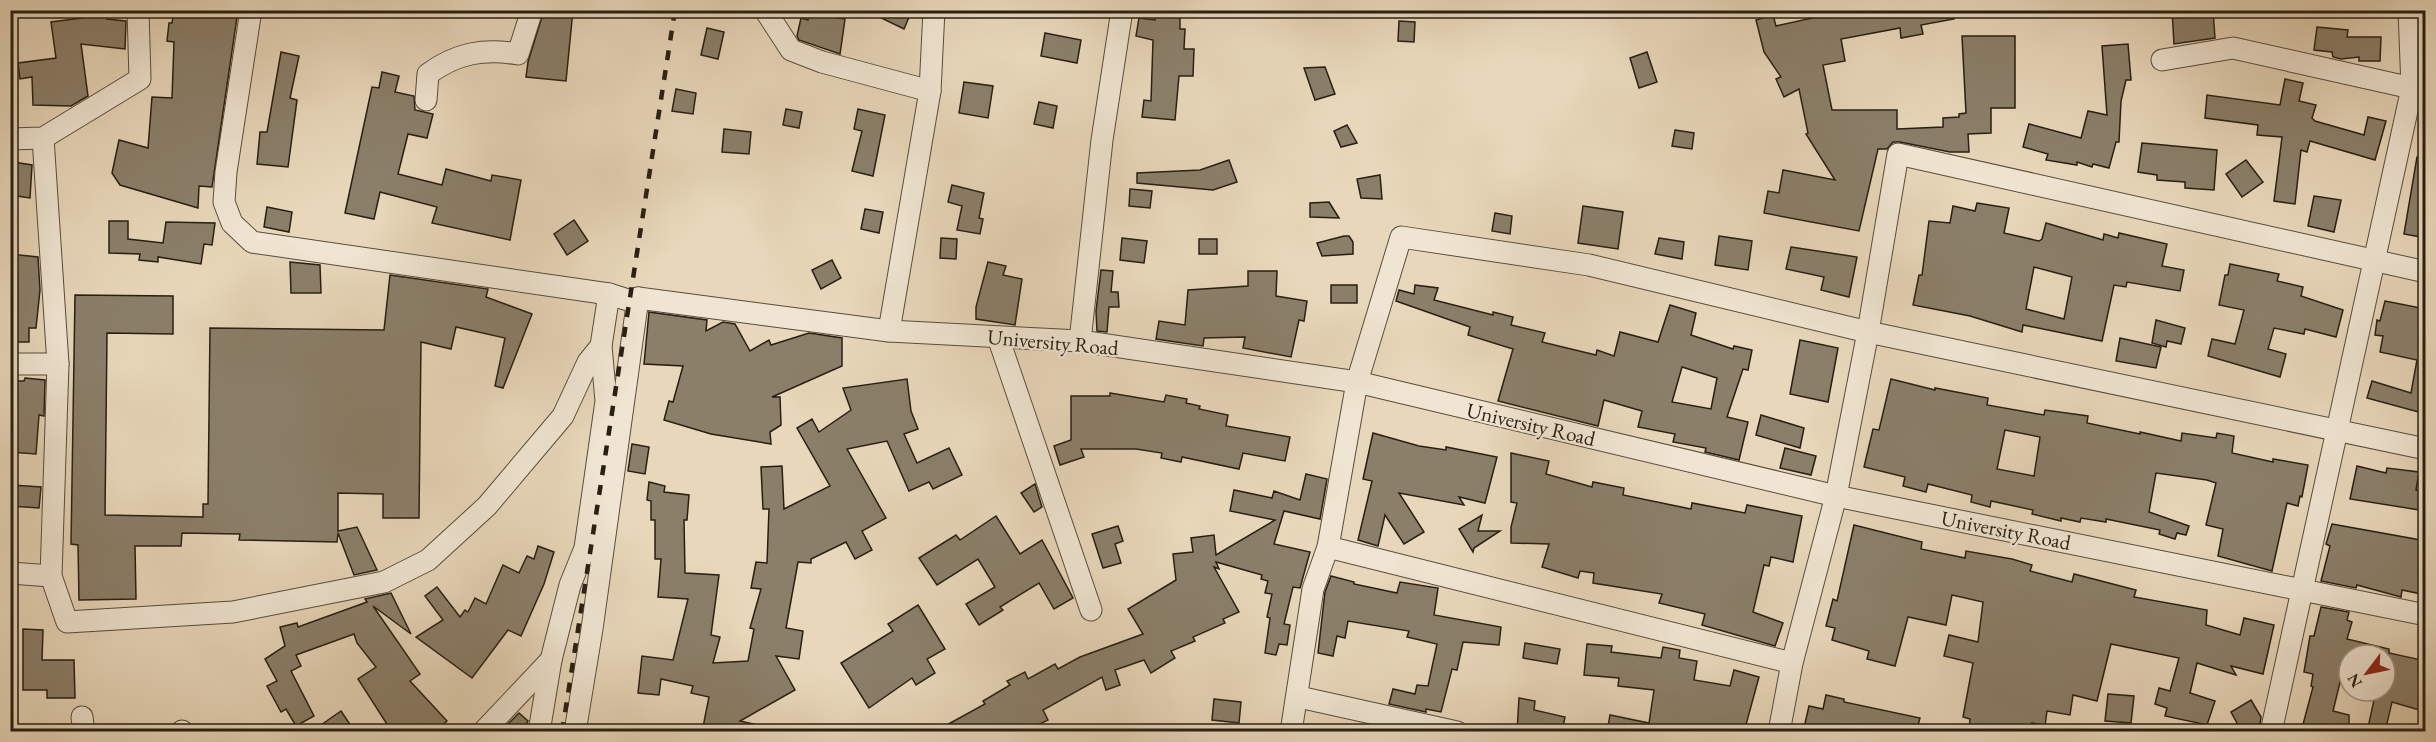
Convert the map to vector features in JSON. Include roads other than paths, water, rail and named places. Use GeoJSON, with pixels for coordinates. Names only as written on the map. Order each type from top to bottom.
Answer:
{"type":"FeatureCollection","features":[{"type":"Feature","properties":{"kind":"street"},"geometry":{"type":"LineString","coordinates":[[10,139],[43,138],[140,80],[138,10]]}},
{"type":"Feature","properties":{"kind":"street","name":"University Road"},"geometry":{"type":"LineString","coordinates":[[251,10],[226,172],[224,202],[232,223],[252,242],[625,297],[889,331],[1080,341],[1358,382],[1836,496],[2302,588],[2426,615]]}},
{"type":"Feature","properties":{"kind":"street"},"geometry":{"type":"LineString","coordinates":[[426,100],[428,74],[464,54],[493,50],[518,54],[532,10]]}},
{"type":"Feature","properties":{"kind":"street"},"geometry":{"type":"LineString","coordinates":[[765,10],[791,50],[822,62],[930,91]]}},
{"type":"Feature","properties":{"kind":"street"},"geometry":{"type":"LineString","coordinates":[[889,331],[930,91],[934,10]]}},
{"type":"Feature","properties":{"kind":"street"},"geometry":{"type":"LineString","coordinates":[[1080,341],[1102,140],[1122,10]]}},
{"type":"Feature","properties":{"kind":"street"},"geometry":{"type":"LineString","coordinates":[[2271,732],[2375,261],[2419,90],[2409,10]]}},
{"type":"Feature","properties":{"kind":"street"},"geometry":{"type":"LineString","coordinates":[[2162,60],[2233,48],[2419,90]]}},
{"type":"Feature","properties":{"kind":"street"},"geometry":{"type":"LineString","coordinates":[[43,138],[58,364],[51,576],[67,622],[233,612],[384,582],[428,560],[487,506],[563,416],[588,362],[601,346],[625,297]]}},
{"type":"Feature","properties":{"kind":"street"},"geometry":{"type":"LineString","coordinates":[[1779,732],[1792,663],[1836,496],[1868,332],[1898,154],[2426,272]]}},
{"type":"Feature","properties":{"kind":"street"},"geometry":{"type":"LineString","coordinates":[[1291,732],[1299,697],[1313,589],[1328,547],[1358,382],[1401,237],[1589,265],[1868,332],[2426,449]]}},
{"type":"Feature","properties":{"kind":"street"},"geometry":{"type":"LineString","coordinates":[[575,732],[592,629],[625,297]]}},
{"type":"Feature","properties":{"kind":"street"},"geometry":{"type":"LineString","coordinates":[[998,337],[1091,609]]}},
{"type":"Feature","properties":{"kind":"street"},"geometry":{"type":"LineString","coordinates":[[539,732],[551,660],[570,585],[585,549],[606,401],[601,346]]}},
{"type":"Feature","properties":{"kind":"street"},"geometry":{"type":"LineString","coordinates":[[10,364],[58,364]]}},
{"type":"Feature","properties":{"kind":"street"},"geometry":{"type":"LineString","coordinates":[[1328,547],[1792,663]]}},
{"type":"Feature","properties":{"kind":"street"},"geometry":{"type":"LineString","coordinates":[[10,573],[51,576]]}},
{"type":"Feature","properties":{"kind":"street"},"geometry":{"type":"LineString","coordinates":[[483,732],[551,660]]}},
{"type":"Feature","properties":{"kind":"street"},"geometry":{"type":"LineString","coordinates":[[1299,697],[1457,732]]}},
{"type":"Feature","properties":{"kind":"railway"},"geometry":{"type":"LineString","coordinates":[[562,732],[675,10]]}}]}
